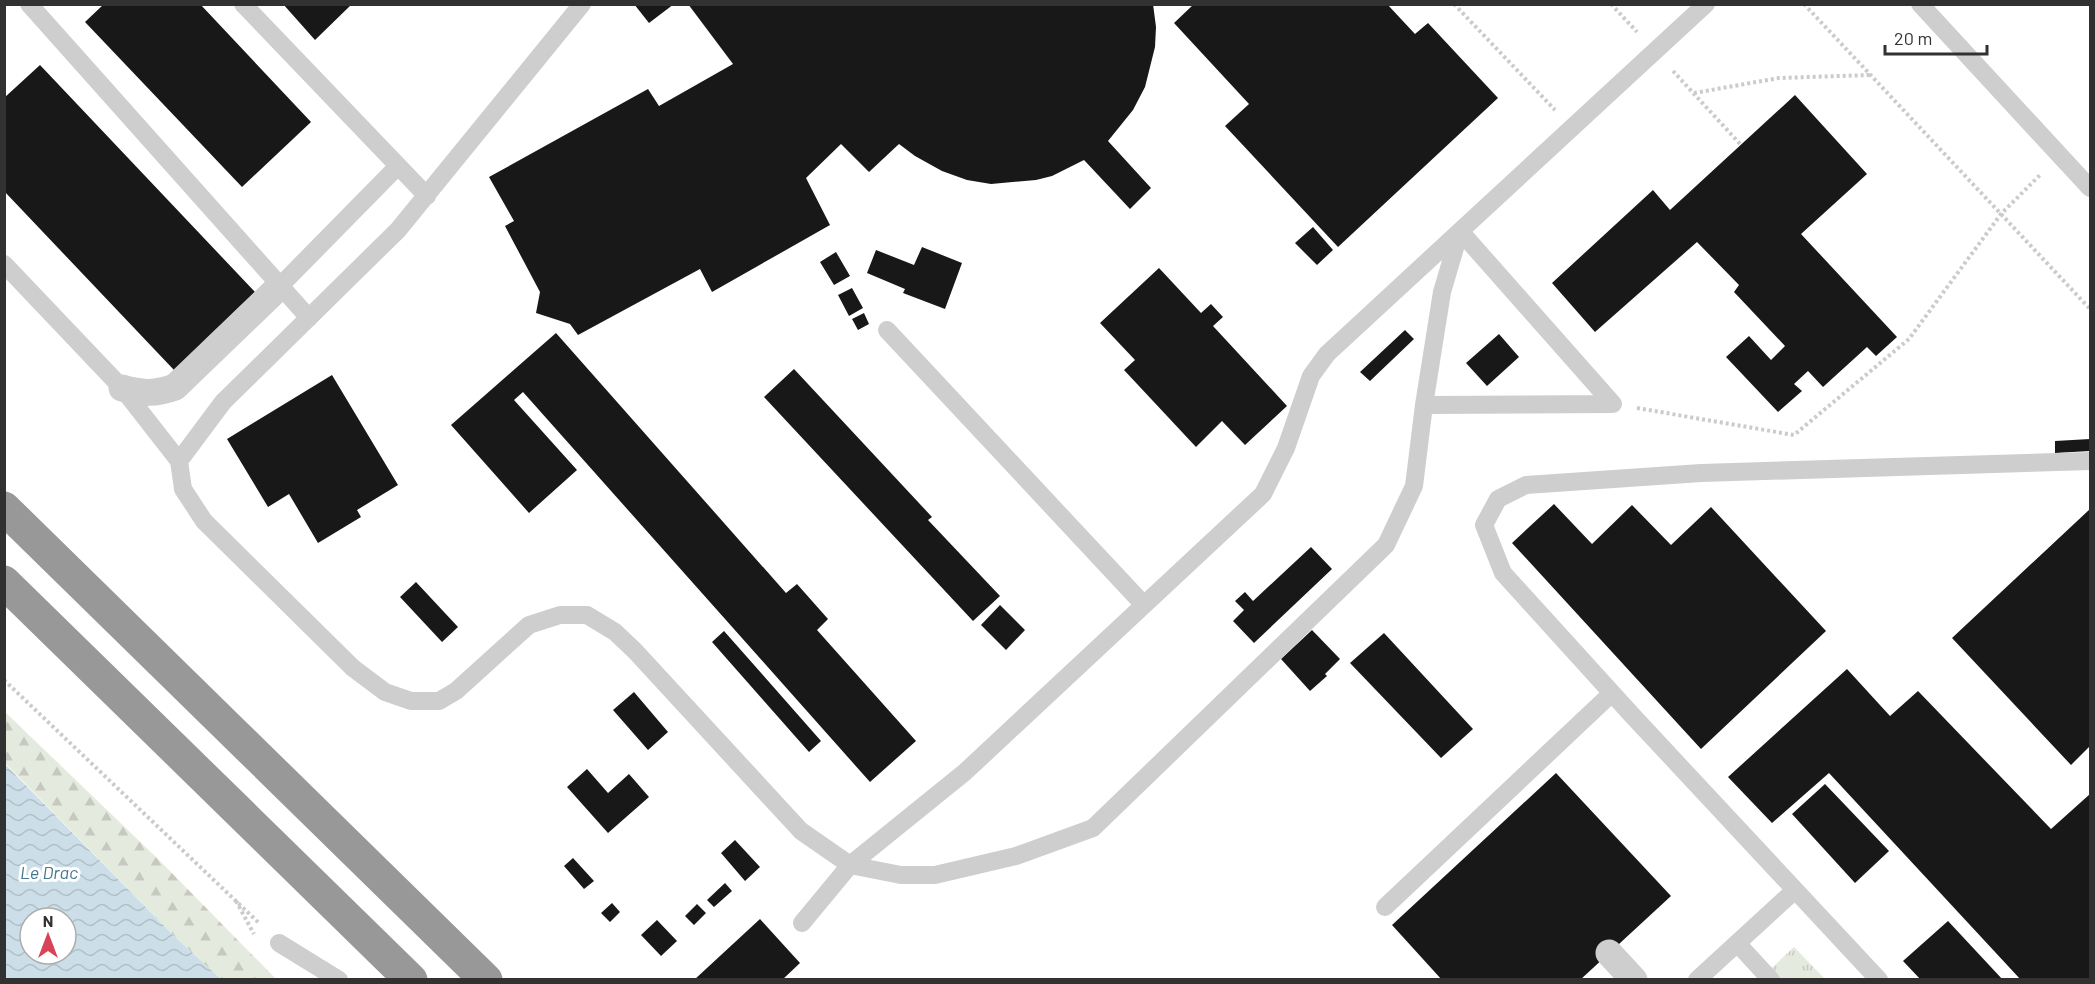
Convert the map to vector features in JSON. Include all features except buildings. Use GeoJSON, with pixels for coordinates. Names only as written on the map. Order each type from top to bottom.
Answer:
{"type":"FeatureCollection","features":[{"type":"Feature","properties":{"kind":"highway"},"geometry":{"type":"LineString","coordinates":[[4,508],[486,980]]}},
{"type":"Feature","properties":{"kind":"highway"},"geometry":{"type":"LineString","coordinates":[[4,582],[411,980]]}},
{"type":"Feature","properties":{"kind":"street"},"geometry":{"type":"LineString","coordinates":[[122,388],[151,393],[163,392],[175,387],[279,287]]}},
{"type":"Feature","properties":{"kind":"street"},"geometry":{"type":"LineString","coordinates":[[1609,953],[1634,980]]}},
{"type":"Feature","properties":{"kind":"lane"},"geometry":{"type":"LineString","coordinates":[[28,4],[309,318]]}},
{"type":"Feature","properties":{"kind":"lane"},"geometry":{"type":"LineString","coordinates":[[243,4],[427,196]]}},
{"type":"Feature","properties":{"kind":"lane"},"geometry":{"type":"LineString","coordinates":[[179,461],[223,402],[398,230],[582,4]]}},
{"type":"Feature","properties":{"kind":"lane"},"geometry":{"type":"LineString","coordinates":[[802,923],[850,865],[965,772],[1263,494],[1286,448],[1311,376],[1327,354],[1706,4]]}},
{"type":"Feature","properties":{"kind":"lane"},"geometry":{"type":"LineString","coordinates":[[1920,4],[2091,188]]}},
{"type":"Feature","properties":{"kind":"lane"},"geometry":{"type":"LineString","coordinates":[[279,287],[398,166]]}},
{"type":"Feature","properties":{"kind":"lane"},"geometry":{"type":"LineString","coordinates":[[1460,231],[1613,404]]}},
{"type":"Feature","properties":{"kind":"lane"},"geometry":{"type":"LineString","coordinates":[[4,264],[122,388],[179,461],[183,489],[204,521],[352,668],[386,692],[411,701],[439,701],[456,690],[529,625],[560,615],[587,615],[615,632],[635,651],[801,831],[850,865],[901,875],[934,875],[1016,856],[1093,828],[1386,545],[1414,486],[1442,292],[1460,231]]}},
{"type":"Feature","properties":{"kind":"lane"},"geometry":{"type":"LineString","coordinates":[[887,330],[1144,605]]}},
{"type":"Feature","properties":{"kind":"lane"},"geometry":{"type":"LineString","coordinates":[[1424,405],[1613,404]]}},
{"type":"Feature","properties":{"kind":"lane"},"geometry":{"type":"LineString","coordinates":[[1879,980],[1503,573],[1484,525],[1498,499],[1526,484],[1701,473],[2091,461]]}},
{"type":"Feature","properties":{"kind":"lane"},"geometry":{"type":"LineString","coordinates":[[1385,907],[1612,693]]}},
{"type":"Feature","properties":{"kind":"lane"},"geometry":{"type":"LineString","coordinates":[[1697,980],[1795,890]]}},
{"type":"Feature","properties":{"kind":"lane"},"geometry":{"type":"LineString","coordinates":[[279,943],[339,980]]}},
{"type":"Feature","properties":{"kind":"lane"},"geometry":{"type":"LineString","coordinates":[[1737,943],[1771,980]]}},
{"type":"Feature","properties":{"kind":"path"},"geometry":{"type":"LineString","coordinates":[[1454,4],[1572,128]]}},
{"type":"Feature","properties":{"kind":"path"},"geometry":{"type":"LineString","coordinates":[[1611,4],[1741,145]]}},
{"type":"Feature","properties":{"kind":"path"},"geometry":{"type":"LineString","coordinates":[[1804,4],[2091,309]]}},
{"type":"Feature","properties":{"kind":"path"},"geometry":{"type":"LineString","coordinates":[[1694,93],[1779,78],[1870,75]]}},
{"type":"Feature","properties":{"kind":"path"},"geometry":{"type":"LineString","coordinates":[[1613,404],[1794,435],[1910,339],[2001,214],[2060,155]]}},
{"type":"Feature","properties":{"kind":"path"},"geometry":{"type":"LineString","coordinates":[[4,680],[235,898],[279,943]]}},
{"type":"Feature","properties":{"kind":"green space"},"geometry":{"type":"Polygon","coordinates":[[[4,711],[159,860],[276,979],[221,979],[174,936],[5,763],[4,711]]]}},
{"type":"Feature","properties":{"kind":"green space"},"geometry":{"type":"Polygon","coordinates":[[[1794,947],[1825,979],[1759,980],[1794,947]]]}},
{"type":"Feature","properties":{"kind":"water","name":"Le Drac"},"geometry":{"type":"Polygon","coordinates":[[[4,763],[174,936],[221,979],[5,979],[4,763]]]}}]}
